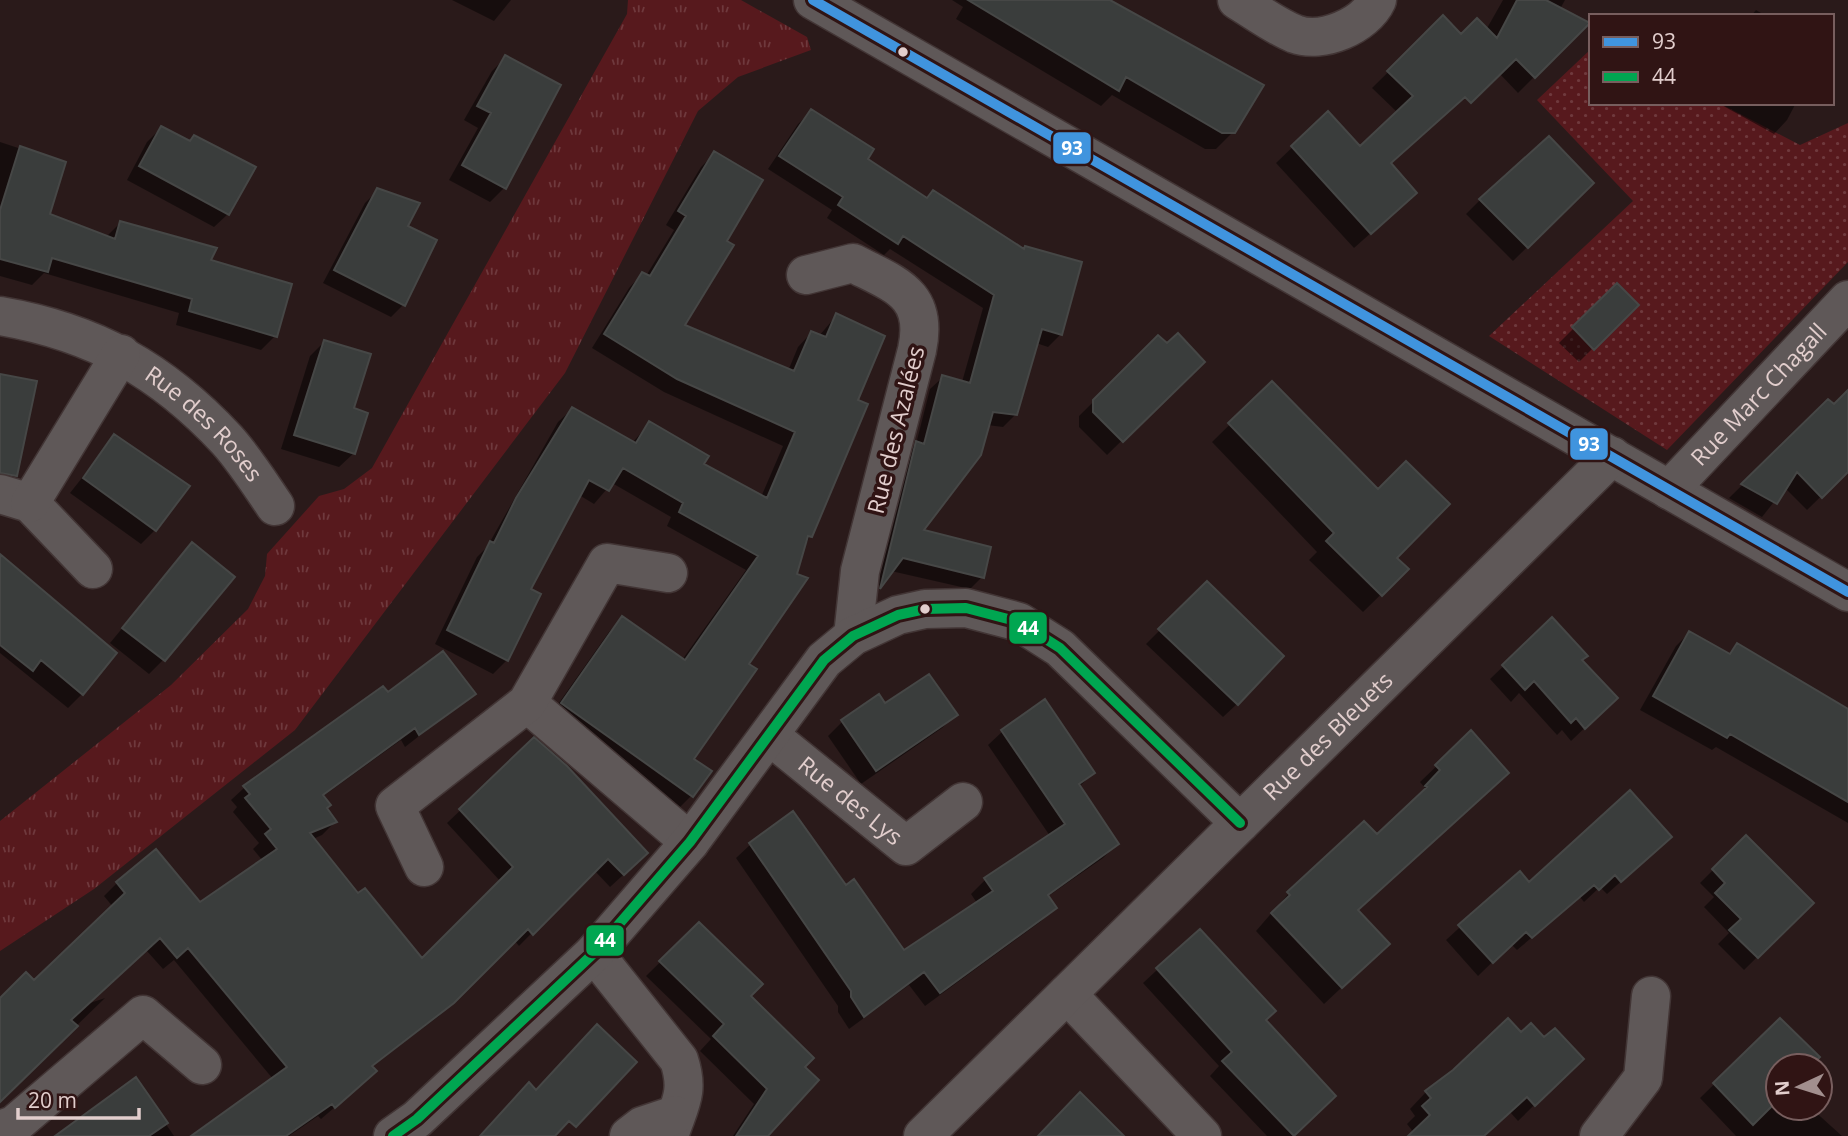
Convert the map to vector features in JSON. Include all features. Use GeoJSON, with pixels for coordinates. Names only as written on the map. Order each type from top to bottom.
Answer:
{"type":"FeatureCollection","features":[{"type":"Feature","properties":{"kind":"street"},"geometry":{"type":"LineString","coordinates":[[813,0],[1848,592]]}},
{"type":"Feature","properties":{"kind":"street"},"geometry":{"type":"LineString","coordinates":[[1237,0],[1296,34],[1323,36],[1350,27],[1377,0]]}},
{"type":"Feature","properties":{"kind":"street","name":"Rue des Azalées"},"geometry":{"type":"LineString","coordinates":[[806,275],[853,263],[902,288],[920,317],[917,350],[860,570],[853,636]]}},
{"type":"Feature","properties":{"kind":"street","name":"Rue Marc Chagall"},"geometry":{"type":"LineString","coordinates":[[1669,490],[1848,300]]}},
{"type":"Feature","properties":{"kind":"street","name":"Rue des Roses"},"geometry":{"type":"LineString","coordinates":[[0,316],[43,324],[121,354],[166,384],[228,442],[275,506]]}},
{"type":"Feature","properties":{"kind":"street","name":"Rue des Roses"},"geometry":{"type":"LineString","coordinates":[[93,569],[15,498],[121,354]]}},
{"type":"Feature","properties":{"kind":"street","name":"Rue des Bleuets"},"geometry":{"type":"LineString","coordinates":[[923,1136],[1612,456]]}},
{"type":"Feature","properties":{"kind":"street"},"geometry":{"type":"LineString","coordinates":[[424,867],[395,806],[527,703],[607,563],[668,573]]}},
{"type":"Feature","properties":{"kind":"street"},"geometry":{"type":"LineString","coordinates":[[393,1136],[417,1119],[594,953],[690,842],[824,660],[853,636],[898,615],[925,609],[966,608],[1019,622],[1060,648],[1240,823]]}},
{"type":"Feature","properties":{"kind":"street"},"geometry":{"type":"LineString","coordinates":[[527,703],[690,842]]}},
{"type":"Feature","properties":{"kind":"street","name":"Rue des Lys"},"geometry":{"type":"LineString","coordinates":[[770,736],[906,846],[963,802]]}},
{"type":"Feature","properties":{"kind":"street"},"geometry":{"type":"LineString","coordinates":[[594,953],[679,1060],[686,1080],[684,1097],[672,1126],[642,1126],[629,1136]]}},
{"type":"Feature","properties":{"kind":"street"},"geometry":{"type":"LineString","coordinates":[[1067,994],[1202,1136]]}},
{"type":"Feature","properties":{"kind":"street"},"geometry":{"type":"LineString","coordinates":[[1599,1136],[1643,1078],[1651,996]]}},
{"type":"Feature","properties":{"kind":"street"},"geometry":{"type":"LineString","coordinates":[[11,1130],[143,1015],[202,1065]]}},
{"type":"Feature","properties":{"kind":"green space"},"geometry":{"type":"Polygon","coordinates":[[[628,0],[741,0],[807,37],[811,50],[738,77],[698,111],[565,373],[295,730],[94,889],[0,951],[0,821],[171,685],[248,609],[265,576],[267,554],[319,496],[344,489],[372,468],[627,14],[628,0]]]}},
{"type":"Feature","properties":{"kind":"green space"},"geometry":{"type":"Polygon","coordinates":[[[1589,51],[1589,105],[1723,105],[1800,145],[1848,123],[1848,262],[1667,450],[1489,336],[1633,201],[1537,100],[1589,51]]]}},
{"type":"Feature","properties":{"kind":"building"},"geometry":{"type":"Polygon","coordinates":[[[968,0],[1110,0],[1264,85],[1235,133],[1222,133],[1126,77],[1119,91],[968,0]]]}},
{"type":"Feature","properties":{"kind":"building"},"geometry":{"type":"Polygon","coordinates":[[[1517,0],[1546,0],[1589,22],[1535,78],[1516,59],[1471,103],[1465,97],[1391,163],[1417,193],[1371,234],[1291,146],[1328,111],[1360,146],[1413,96],[1387,71],[1443,15],[1461,34],[1477,18],[1497,38],[1517,0]]]}},
{"type":"Feature","properties":{"kind":"building"},"geometry":{"type":"Polygon","coordinates":[[[505,55],[561,85],[506,189],[462,165],[491,113],[477,106],[505,55]]]}},
{"type":"Feature","properties":{"kind":"building"},"geometry":{"type":"Polygon","coordinates":[[[811,109],[874,149],[868,159],[927,198],[933,190],[1024,249],[1025,246],[1082,262],[1062,335],[1042,329],[1017,415],[993,412],[981,455],[924,530],[991,547],[984,578],[903,558],[880,589],[916,441],[924,444],[942,375],[970,383],[994,295],[903,236],[898,244],[838,205],[843,197],[779,156],[811,109]]]}},
{"type":"Feature","properties":{"kind":"building"},"geometry":{"type":"Polygon","coordinates":[[[161,126],[190,141],[194,135],[256,167],[229,215],[139,166],[161,126]]]}},
{"type":"Feature","properties":{"kind":"building"},"geometry":{"type":"Polygon","coordinates":[[[1549,136],[1594,183],[1528,248],[1479,199],[1549,136]]]}},
{"type":"Feature","properties":{"kind":"building"},"geometry":{"type":"Polygon","coordinates":[[[20,146],[66,162],[50,214],[115,239],[120,221],[217,248],[211,260],[292,284],[277,337],[189,311],[192,299],[52,258],[48,272],[0,259],[0,210],[20,146]]]}},
{"type":"Feature","properties":{"kind":"building"},"geometry":{"type":"Polygon","coordinates":[[[714,151],[763,180],[727,241],[734,245],[685,325],[794,371],[811,331],[826,337],[836,313],[885,336],[858,400],[868,404],[812,537],[808,536],[797,574],[808,578],[749,664],[757,669],[694,759],[712,771],[693,797],[561,703],[622,616],[685,660],[758,556],[679,512],[683,503],[623,468],[609,491],[589,480],[531,589],[541,594],[508,661],[447,630],[490,541],[494,543],[516,498],[572,407],[636,443],[649,421],[709,456],[704,464],[767,498],[795,432],[677,379],[604,334],[642,272],[650,276],[686,216],[678,211],[714,151]]]}},
{"type":"Feature","properties":{"kind":"building"},"geometry":{"type":"Polygon","coordinates":[[[377,188],[420,203],[408,226],[437,240],[405,306],[334,270],[377,188]]]}},
{"type":"Feature","properties":{"kind":"building"},"geometry":{"type":"Polygon","coordinates":[[[1617,283],[1639,305],[1594,350],[1572,327],[1617,283]]]}},
{"type":"Feature","properties":{"kind":"building"},"geometry":{"type":"Polygon","coordinates":[[[1178,333],[1205,362],[1123,442],[1093,412],[1093,400],[1158,335],[1167,343],[1178,333]]]}},
{"type":"Feature","properties":{"kind":"building"},"geometry":{"type":"Polygon","coordinates":[[[324,340],[371,354],[354,408],[368,413],[355,454],[294,435],[324,340]]]}},
{"type":"Feature","properties":{"kind":"building"},"geometry":{"type":"Polygon","coordinates":[[[0,374],[37,381],[17,476],[0,473],[0,374]]]}},
{"type":"Feature","properties":{"kind":"building"},"geometry":{"type":"Polygon","coordinates":[[[1272,381],[1378,489],[1406,461],[1450,504],[1397,558],[1409,569],[1382,596],[1326,541],[1334,533],[1228,423],[1272,381]]]}},
{"type":"Feature","properties":{"kind":"building"},"geometry":{"type":"Polygon","coordinates":[[[1848,390],[1848,472],[1822,498],[1797,472],[1777,504],[1741,484],[1828,399],[1834,404],[1848,390]]]}},
{"type":"Feature","properties":{"kind":"building"},"geometry":{"type":"Polygon","coordinates":[[[114,434],[190,486],[156,531],[83,478],[114,434]]]}},
{"type":"Feature","properties":{"kind":"building"},"geometry":{"type":"Polygon","coordinates":[[[192,542],[235,577],[165,661],[122,628],[192,542]]]}},
{"type":"Feature","properties":{"kind":"building"},"geometry":{"type":"Polygon","coordinates":[[[0,554],[117,653],[83,695],[41,660],[33,671],[0,645],[0,554]]]}},
{"type":"Feature","properties":{"kind":"building"},"geometry":{"type":"Polygon","coordinates":[[[1207,581],[1284,656],[1238,705],[1158,629],[1207,581]]]}},
{"type":"Feature","properties":{"kind":"building"},"geometry":{"type":"Polygon","coordinates":[[[1552,617],[1588,656],[1582,660],[1618,698],[1585,729],[1576,718],[1571,723],[1534,681],[1525,690],[1502,665],[1552,617]]]}},
{"type":"Feature","properties":{"kind":"building"},"geometry":{"type":"Polygon","coordinates":[[[1689,631],[1730,654],[1737,643],[1848,709],[1848,802],[1730,734],[1727,738],[1653,696],[1689,631]]]}},
{"type":"Feature","properties":{"kind":"building"},"geometry":{"type":"Polygon","coordinates":[[[443,651],[476,694],[419,735],[415,728],[323,795],[331,805],[327,808],[337,822],[310,833],[358,893],[365,888],[422,958],[513,867],[459,809],[534,737],[567,766],[648,853],[624,875],[608,859],[533,935],[528,929],[454,1003],[372,1066],[377,1071],[335,1108],[332,1104],[286,1136],[191,1136],[287,1067],[188,948],[177,958],[160,938],[71,1020],[78,1026],[0,1102],[0,998],[26,972],[34,980],[125,893],[116,882],[156,849],[200,902],[277,849],[265,834],[271,829],[245,798],[250,794],[243,786],[383,686],[388,692],[443,651]]]}},
{"type":"Feature","properties":{"kind":"building"},"geometry":{"type":"Polygon","coordinates":[[[929,674],[958,715],[876,771],[841,720],[879,694],[885,703],[929,674]]]}},
{"type":"Feature","properties":{"kind":"building"},"geometry":{"type":"Polygon","coordinates":[[[1045,699],[1095,773],[1079,784],[1119,844],[1048,895],[1057,908],[940,993],[924,972],[864,1017],[851,997],[851,991],[749,843],[793,811],[846,885],[854,879],[904,950],[993,891],[984,878],[1065,824],[1001,730],[1045,699]]]}},
{"type":"Feature","properties":{"kind":"building"},"geometry":{"type":"Polygon","coordinates":[[[1471,730],[1509,773],[1358,910],[1390,944],[1342,988],[1271,913],[1290,895],[1287,892],[1364,821],[1377,834],[1427,787],[1425,786],[1440,770],[1435,765],[1471,730]]]}},
{"type":"Feature","properties":{"kind":"building"},"geometry":{"type":"Polygon","coordinates":[[[1630,790],[1672,837],[1621,882],[1615,875],[1599,890],[1594,885],[1532,938],[1526,932],[1493,963],[1458,925],[1520,871],[1529,882],[1630,790]]]}},
{"type":"Feature","properties":{"kind":"building"},"geometry":{"type":"Polygon","coordinates":[[[1746,835],[1814,903],[1758,958],[1729,930],[1741,919],[1715,893],[1725,883],[1712,869],[1746,835]]]}},
{"type":"Feature","properties":{"kind":"building"},"geometry":{"type":"Polygon","coordinates":[[[699,922],[763,984],[751,996],[814,1058],[805,1067],[819,1080],[768,1136],[736,1136],[767,1089],[713,1036],[724,1024],[659,961],[699,922]]]}},
{"type":"Feature","properties":{"kind":"building"},"geometry":{"type":"Polygon","coordinates":[[[1200,929],[1276,1011],[1266,1020],[1336,1096],[1294,1136],[1222,1061],[1232,1052],[1156,968],[1200,929]]]}},
{"type":"Feature","properties":{"kind":"building"},"geometry":{"type":"Polygon","coordinates":[[[1508,1018],[1521,1032],[1531,1023],[1544,1037],[1555,1028],[1584,1059],[1535,1106],[1527,1097],[1484,1136],[1408,1136],[1430,1115],[1422,1106],[1431,1098],[1425,1091],[1453,1070],[1508,1018]]]}},
{"type":"Feature","properties":{"kind":"building"},"geometry":{"type":"Polygon","coordinates":[[[1780,1018],[1815,1052],[1764,1052],[1764,1114],[1753,1125],[1713,1083],[1780,1018]]]}},
{"type":"Feature","properties":{"kind":"building"},"geometry":{"type":"Polygon","coordinates":[[[597,1024],[637,1062],[576,1127],[569,1121],[555,1136],[480,1136],[529,1082],[536,1090],[597,1024]]]}},
{"type":"Feature","properties":{"kind":"building"},"geometry":{"type":"Polygon","coordinates":[[[136,1077],[168,1123],[149,1136],[55,1136],[136,1077]]]}},
{"type":"Feature","properties":{"kind":"building"},"geometry":{"type":"Polygon","coordinates":[[[1080,1092],[1124,1136],[1038,1136],[1080,1092]]]}},
{"type":"Feature","properties":{"kind":"transit line","name":"93"},"geometry":{"type":"LineString","coordinates":[[813,0],[1848,592]]}},
{"type":"Feature","properties":{"kind":"transit line","name":"44"},"geometry":{"type":"LineString","coordinates":[[393,1136],[417,1119],[594,953],[690,842],[824,660],[853,636],[898,615],[925,609],[966,608],[1019,622],[1060,648],[1240,823]]}}]}
